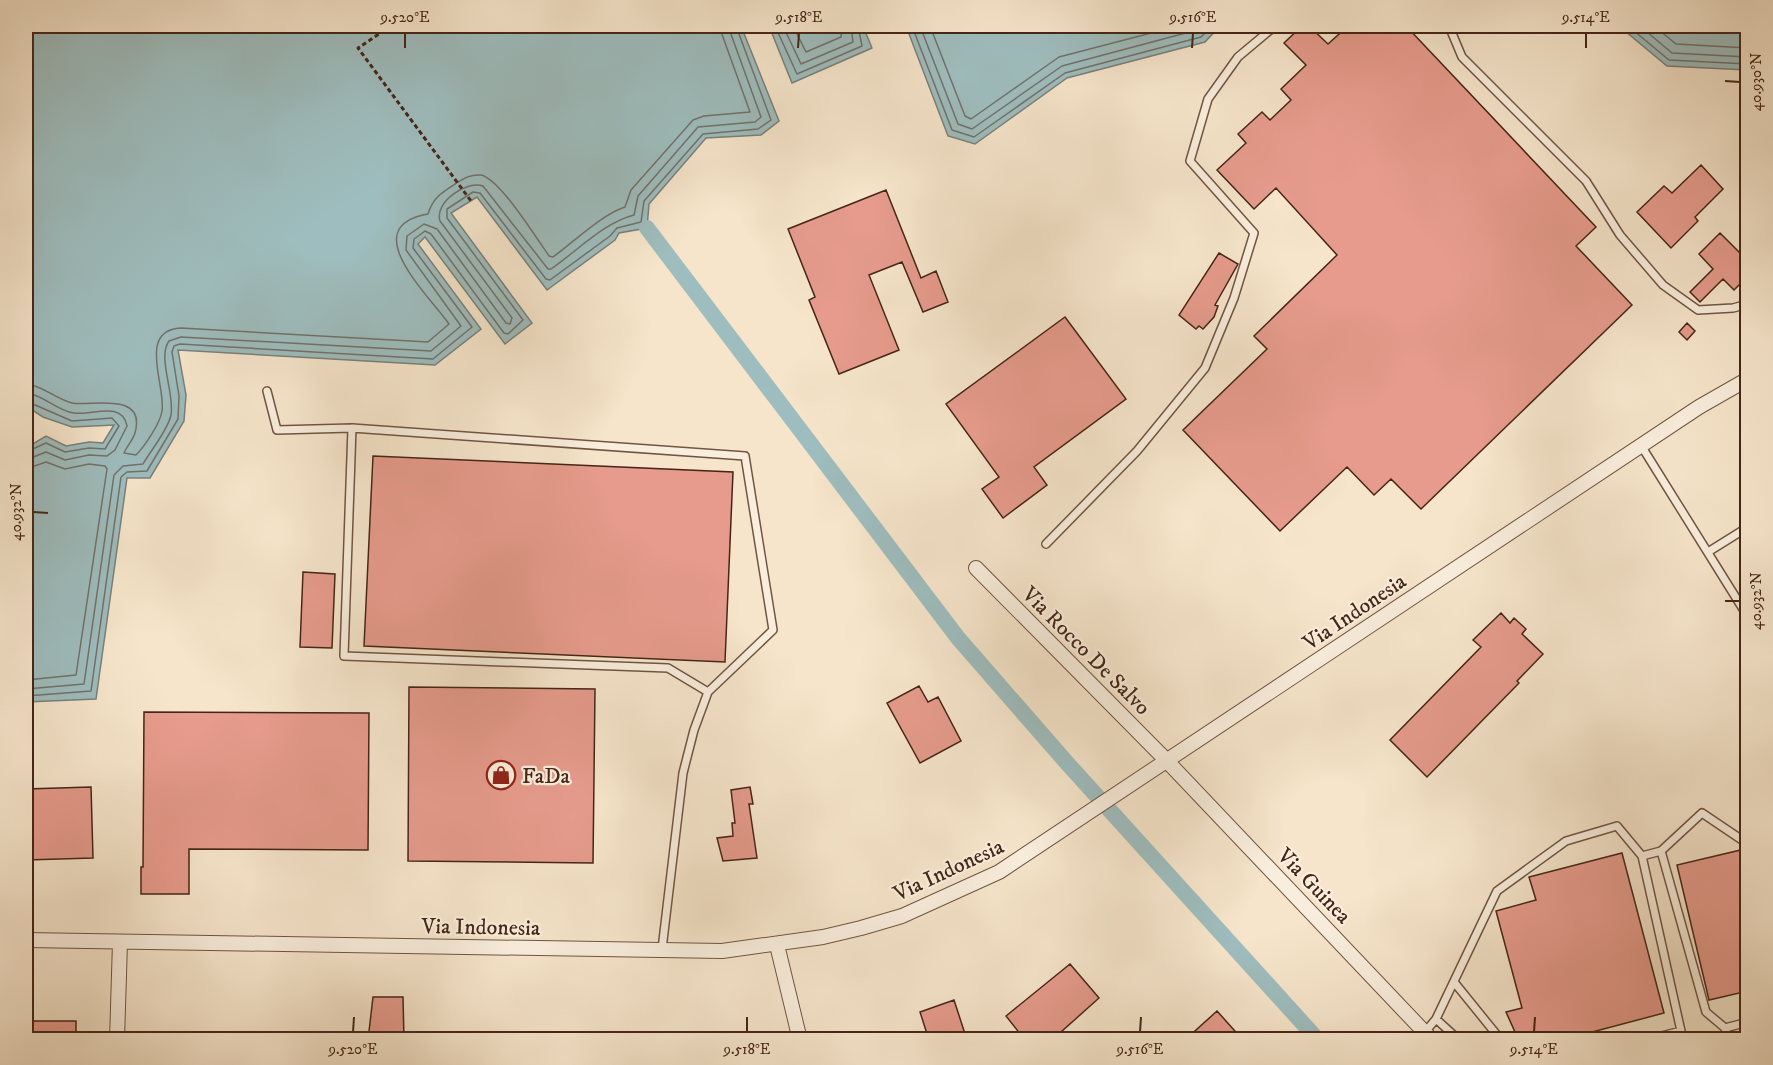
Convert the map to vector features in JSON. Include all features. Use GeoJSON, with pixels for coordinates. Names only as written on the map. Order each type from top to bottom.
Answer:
{"type":"FeatureCollection","features":[{"type":"Feature","properties":{"kind":"street","name":"Via Indonesia"},"geometry":{"type":"LineString","coordinates":[[26,940],[722,951],[777,945],[861,928],[920,908],[999,872],[1699,407],[1748,379]]}},
{"type":"Feature","properties":{"kind":"street","name":"Via Rocco De Salvo"},"geometry":{"type":"LineString","coordinates":[[976,568],[1167,761]]}},
{"type":"Feature","properties":{"kind":"street","name":"Via Guinea"},"geometry":{"type":"LineString","coordinates":[[1167,761],[1429,1036]]}},
{"type":"Feature","properties":{"kind":"street"},"geometry":{"type":"LineString","coordinates":[[117,1040],[120,942]]}},
{"type":"Feature","properties":{"kind":"street"},"geometry":{"type":"LineString","coordinates":[[777,945],[800,1040]]}},
{"type":"Feature","properties":{"kind":"lane"},"geometry":{"type":"LineString","coordinates":[[1046,544],[1137,451],[1205,368],[1233,298],[1254,233],[1190,161],[1208,99],[1238,57],[1275,26]]}},
{"type":"Feature","properties":{"kind":"lane"},"geometry":{"type":"LineString","coordinates":[[1449,26],[1462,57],[1586,181],[1620,235],[1663,285],[1684,303],[1698,310],[1733,308],[1748,304]]}},
{"type":"Feature","properties":{"kind":"lane"},"geometry":{"type":"LineString","coordinates":[[267,391],[277,430],[352,428],[745,456],[773,630],[708,692],[694,730],[683,773],[662,950]]}},
{"type":"Feature","properties":{"kind":"lane"},"geometry":{"type":"LineString","coordinates":[[352,428],[344,656],[668,668],[708,692]]}},
{"type":"Feature","properties":{"kind":"lane"},"geometry":{"type":"LineString","coordinates":[[1642,447],[1748,617]]}},
{"type":"Feature","properties":{"kind":"lane"},"geometry":{"type":"LineString","coordinates":[[1707,552],[1748,527]]}},
{"type":"Feature","properties":{"kind":"lane"},"geometry":{"type":"LineString","coordinates":[[1642,856],[1661,851],[1702,813],[1748,844]]}},
{"type":"Feature","properties":{"kind":"lane"},"geometry":{"type":"LineString","coordinates":[[1429,1036],[1497,891],[1566,841],[1617,826],[1642,856],[1681,1031],[1646,1040]]}},
{"type":"Feature","properties":{"kind":"lane"},"geometry":{"type":"LineString","coordinates":[[1661,851],[1706,1012],[1725,1028],[1728,1040]]}},
{"type":"Feature","properties":{"kind":"lane"},"geometry":{"type":"LineString","coordinates":[[1454,982],[1502,1040]]}},
{"type":"Feature","properties":{"kind":"lane"},"geometry":{"type":"LineString","coordinates":[[1436,1019],[1459,1040]]}},
{"type":"Feature","properties":{"kind":"lane"},"geometry":{"type":"LineString","coordinates":[[1725,1028],[1748,1022]]}},
{"type":"Feature","properties":{"kind":"path"},"geometry":{"type":"LineString","coordinates":[[391,26],[358,48],[471,201]]}},
{"type":"Feature","properties":{"kind":"water"},"geometry":{"type":"Polygon","coordinates":[[[26,26],[741,26],[779,121],[761,135],[706,138],[649,204],[647,228],[619,233],[615,240],[547,290],[477,197],[451,213],[532,323],[505,344],[425,237],[418,244],[481,329],[435,365],[178,350],[186,395],[184,421],[150,478],[127,478],[96,699],[26,702],[26,448],[46,436],[66,446],[89,442],[103,443],[114,425],[72,427],[43,417],[26,406],[26,26]]]}},
{"type":"Feature","properties":{"kind":"water"},"geometry":{"type":"Polygon","coordinates":[[[769,26],[863,26],[872,48],[792,83],[769,26]]]}},
{"type":"Feature","properties":{"kind":"water"},"geometry":{"type":"Polygon","coordinates":[[[906,26],[1220,26],[1205,42],[1067,78],[975,144],[948,136],[906,26]]]}},
{"type":"Feature","properties":{"kind":"water"},"geometry":{"type":"Polygon","coordinates":[[[1619,26],[1747,26],[1747,70],[1667,66],[1619,26]]]}},
{"type":"Feature","properties":{"kind":"building"},"geometry":{"type":"Polygon","coordinates":[[[1302,26],[1309,26],[1328,44],[1348,26],[1353,26],[1360,33],[1368,26],[1406,26],[1596,227],[1576,246],[1632,305],[1421,509],[1391,479],[1374,495],[1347,467],[1280,531],[1183,430],[1267,349],[1254,336],[1337,255],[1276,188],[1254,209],[1217,170],[1246,143],[1238,134],[1262,112],[1270,120],[1291,100],[1281,89],[1306,65],[1284,43],[1302,26]]]}},
{"type":"Feature","properties":{"kind":"building"},"geometry":{"type":"Polygon","coordinates":[[[1701,165],[1723,189],[1695,217],[1698,221],[1671,248],[1637,212],[1664,186],[1672,193],[1701,165]]]}},
{"type":"Feature","properties":{"kind":"building"},"geometry":{"type":"Polygon","coordinates":[[[886,190],[921,278],[936,271],[948,302],[923,312],[902,262],[869,275],[899,350],[839,374],[809,300],[815,297],[788,229],[886,190]]]}},
{"type":"Feature","properties":{"kind":"building"},"geometry":{"type":"Polygon","coordinates":[[[1720,233],[1748,261],[1748,276],[1734,290],[1723,279],[1700,302],[1690,292],[1713,269],[1699,254],[1720,233]]]}},
{"type":"Feature","properties":{"kind":"building"},"geometry":{"type":"Polygon","coordinates":[[[1219,253],[1238,264],[1215,305],[1218,306],[1214,317],[1203,329],[1199,326],[1196,329],[1179,315],[1219,253]]]}},
{"type":"Feature","properties":{"kind":"building"},"geometry":{"type":"Polygon","coordinates":[[[1065,317],[1126,399],[1034,467],[1047,485],[1003,518],[982,489],[999,477],[946,404],[1065,317]]]}},
{"type":"Feature","properties":{"kind":"building"},"geometry":{"type":"Polygon","coordinates":[[[1687,323],[1695,331],[1687,340],[1679,332],[1687,323]]]}},
{"type":"Feature","properties":{"kind":"building"},"geometry":{"type":"Polygon","coordinates":[[[373,456],[733,472],[725,662],[364,646],[373,456]]]}},
{"type":"Feature","properties":{"kind":"building"},"geometry":{"type":"Polygon","coordinates":[[[303,572],[335,574],[332,648],[300,647],[303,572]]]}},
{"type":"Feature","properties":{"kind":"building"},"geometry":{"type":"Polygon","coordinates":[[[1501,613],[1510,623],[1514,618],[1526,629],[1522,634],[1543,654],[1517,681],[1519,683],[1427,777],[1390,740],[1481,647],[1473,640],[1501,613]]]}},
{"type":"Feature","properties":{"kind":"building"},"geometry":{"type":"Polygon","coordinates":[[[919,686],[928,702],[938,697],[961,741],[920,763],[887,703],[919,686]]]}},
{"type":"Feature","properties":{"kind":"building","name":"FaDa"},"geometry":{"type":"Polygon","coordinates":[[[409,687],[595,689],[593,863],[408,861],[409,687]]]}},
{"type":"Feature","properties":{"kind":"building"},"geometry":{"type":"Polygon","coordinates":[[[144,712],[369,713],[368,850],[189,849],[189,894],[141,894],[144,712]]]}},
{"type":"Feature","properties":{"kind":"building"},"geometry":{"type":"Polygon","coordinates":[[[91,787],[93,858],[26,860],[26,789],[91,787]]]}},
{"type":"Feature","properties":{"kind":"building"},"geometry":{"type":"Polygon","coordinates":[[[750,787],[753,804],[749,804],[757,858],[723,861],[717,838],[733,836],[732,823],[735,823],[731,790],[750,787]]]}},
{"type":"Feature","properties":{"kind":"building"},"geometry":{"type":"Polygon","coordinates":[[[1745,849],[1748,858],[1748,991],[1709,1000],[1677,865],[1745,849]]]}},
{"type":"Feature","properties":{"kind":"building"},"geometry":{"type":"Polygon","coordinates":[[[1622,853],[1664,1013],[1562,1040],[1524,1040],[1515,1032],[1506,1012],[1522,1008],[1496,911],[1536,900],[1529,877],[1622,853]]]}},
{"type":"Feature","properties":{"kind":"building"},"geometry":{"type":"Polygon","coordinates":[[[1070,964],[1099,998],[1052,1040],[1025,1040],[1006,1016],[1070,964]]]}},
{"type":"Feature","properties":{"kind":"building"},"geometry":{"type":"Polygon","coordinates":[[[373,997],[403,997],[404,1040],[368,1040],[373,997]]]}},
{"type":"Feature","properties":{"kind":"building"},"geometry":{"type":"Polygon","coordinates":[[[954,1000],[967,1040],[929,1040],[920,1012],[954,1000]]]}},
{"type":"Feature","properties":{"kind":"building"},"geometry":{"type":"Polygon","coordinates":[[[1217,1011],[1243,1040],[1185,1040],[1217,1011]]]}},
{"type":"Feature","properties":{"kind":"building"},"geometry":{"type":"Polygon","coordinates":[[[26,1021],[76,1021],[76,1040],[26,1040],[26,1021]]]}},
{"type":"Feature","properties":{"kind":"waterway"},"geometry":{"type":"LineString","coordinates":[[647,228],[958,638],[1067,763],[1318,1040]]}},
{"type":"Feature","properties":{"kind":"place","name":"FaDa"},"geometry":{"type":"Point","coordinates":[501,775]}}]}
